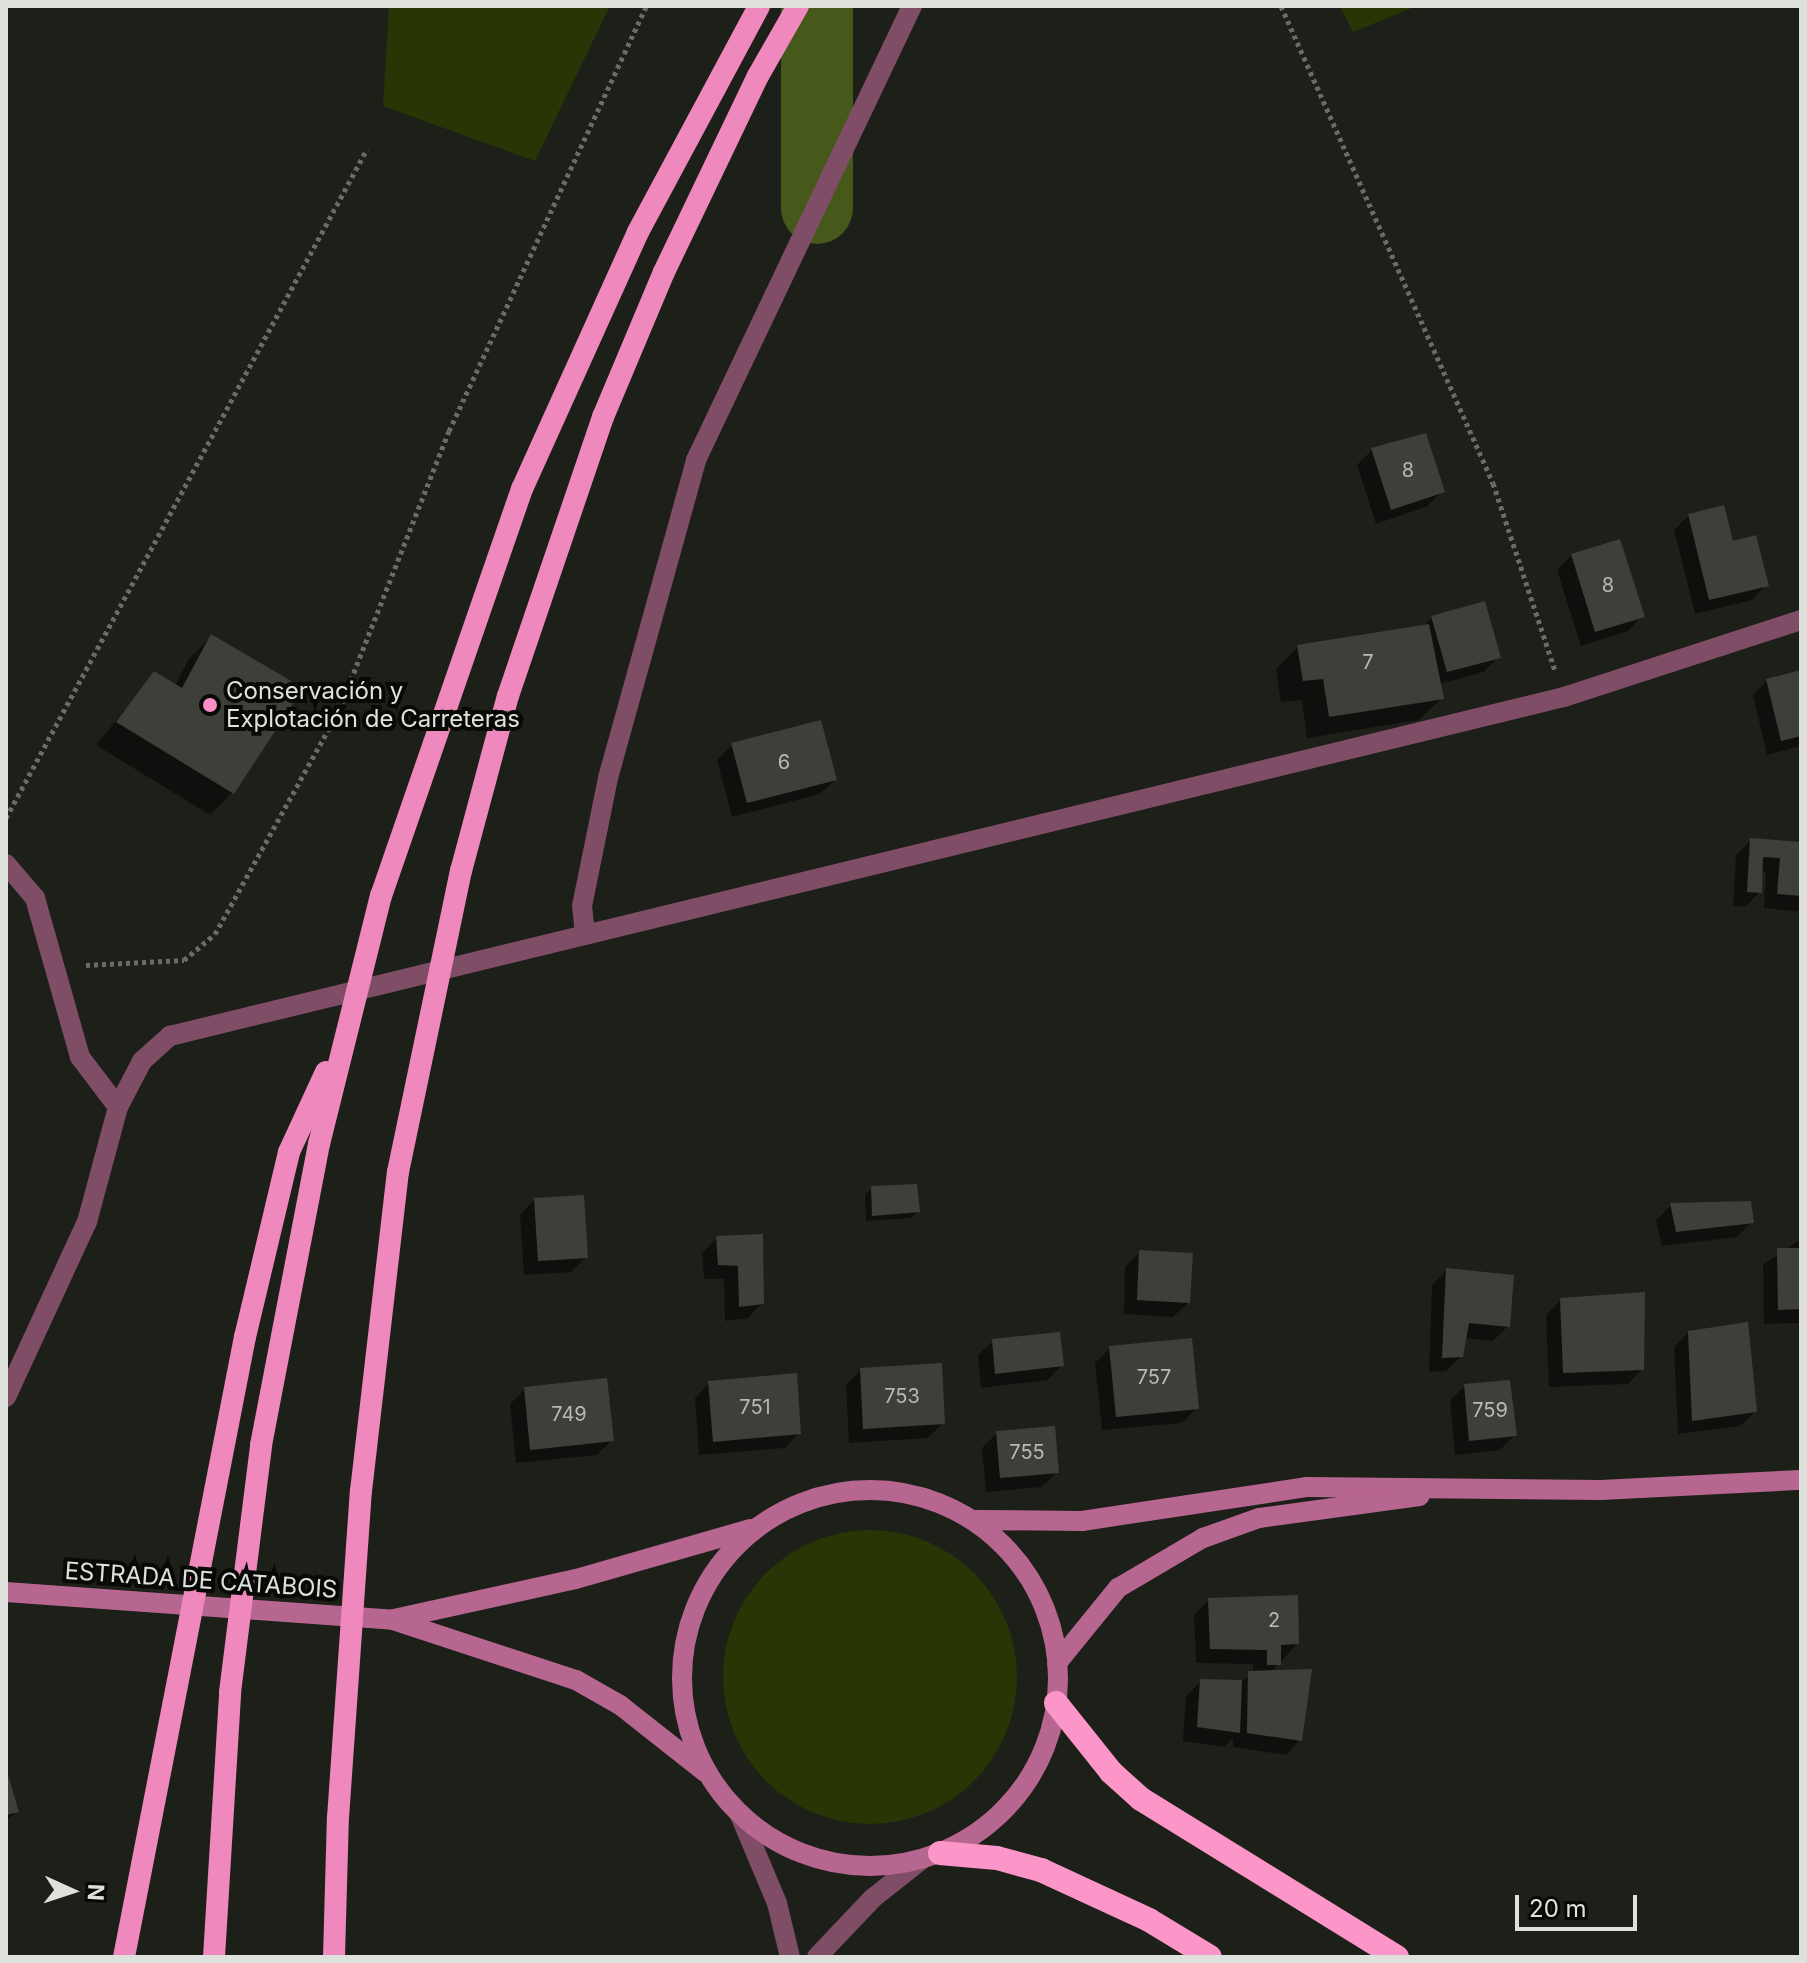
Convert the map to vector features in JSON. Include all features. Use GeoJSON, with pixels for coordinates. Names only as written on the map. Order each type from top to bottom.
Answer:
{"type":"FeatureCollection","features":[{"type":"Feature","properties":{"kind":"highway"},"geometry":{"type":"LineString","coordinates":[[214,1957],[230,1692],[261,1445],[294,1257],[347,1027],[386,881],[522,489],[638,232],[759,6]]}},
{"type":"Feature","properties":{"kind":"highway"},"geometry":{"type":"LineString","coordinates":[[334,1957],[338,1818],[361,1491],[394,1202],[461,871],[508,696],[603,417],[664,272],[758,76],[798,6]]}},
{"type":"Feature","properties":{"kind":"highway"},"geometry":{"type":"LineString","coordinates":[[124,1957],[245,1337],[289,1152],[347,1027]]}},
{"type":"Feature","properties":{"kind":"highway"},"geometry":{"type":"LineString","coordinates":[[1056,1703],[1111,1772],[1141,1799],[1397,1957]]}},
{"type":"Feature","properties":{"kind":"highway"},"geometry":{"type":"LineString","coordinates":[[931,1856],[997,1858],[1041,1870],[1113,1901],[1210,1957]]}},
{"type":"Feature","properties":{"kind":"main road"},"geometry":{"type":"LineString","coordinates":[[975,1520],[1082,1521],[1307,1487],[1479,1490],[1801,1480]]}},
{"type":"Feature","properties":{"kind":"main road"},"geometry":{"type":"LineString","coordinates":[[1057,1663],[1118,1588],[1203,1538],[1259,1518],[1479,1490]]}},
{"type":"Feature","properties":{"kind":"main road"},"geometry":{"type":"LineString","coordinates":[[393,1620],[576,1680],[620,1705],[708,1775],[740,1815],[779,1844],[825,1861],[873,1866],[931,1856],[983,1828],[1018,1793],[1043,1750],[1056,1703],[1057,1663],[1043,1604],[1011,1552],[975,1520],[935,1500],[860,1491],[835,1492],[792,1505],[754,1528],[716,1567],[691,1616],[681,1670],[687,1724],[708,1775]]}},
{"type":"Feature","properties":{"kind":"main road"},"geometry":{"type":"LineString","coordinates":[[393,1620],[576,1579],[754,1528]]}},
{"type":"Feature","properties":{"kind":"main road","name":"ESTRADA DE CATABOIS"},"geometry":{"type":"LineString","coordinates":[[6,1592],[393,1620]]}},
{"type":"Feature","properties":{"kind":"street"},"geometry":{"type":"LineString","coordinates":[[585,934],[582,906],[608,778],[696,460],[912,6]]}},
{"type":"Feature","properties":{"kind":"street"},"geometry":{"type":"LineString","coordinates":[[6,1397],[87,1222],[118,1107],[142,1061],[170,1036],[1564,697],[1801,620]]}},
{"type":"Feature","properties":{"kind":"street"},"geometry":{"type":"LineString","coordinates":[[6,864],[35,898],[80,1057],[118,1107]]}},
{"type":"Feature","properties":{"kind":"street"},"geometry":{"type":"LineString","coordinates":[[740,1815],[777,1903],[790,1957]]}},
{"type":"Feature","properties":{"kind":"street"},"geometry":{"type":"LineString","coordinates":[[817,1957],[873,1898],[931,1856]]}},
{"type":"Feature","properties":{"kind":"path"},"geometry":{"type":"LineString","coordinates":[[54,967],[184,960],[215,934],[339,710],[449,431],[646,6]]}},
{"type":"Feature","properties":{"kind":"path"},"geometry":{"type":"LineString","coordinates":[[1281,6],[1493,483],[1564,697]]}},
{"type":"Feature","properties":{"kind":"path"},"geometry":{"type":"LineString","coordinates":[[6,818],[367,149]]}},
{"type":"Feature","properties":{"kind":"green space"},"geometry":{"type":"Polygon","coordinates":[[[389,6],[610,6],[535,161],[383,106],[389,6]]]}},
{"type":"Feature","properties":{"kind":"green space"},"geometry":{"type":"Polygon","coordinates":[[[1340,6],[1417,6],[1353,32],[1340,6]]]}},
{"type":"Feature","properties":{"kind":"green space"},"geometry":{"type":"Polygon","coordinates":[[[870,1530],[899,1533],[926,1542],[951,1555],[974,1573],[992,1596],[1005,1621],[1014,1648],[1017,1677],[1014,1706],[1005,1733],[992,1758],[974,1781],[951,1799],[926,1812],[899,1821],[870,1824],[841,1821],[814,1812],[789,1799],[766,1781],[748,1758],[735,1733],[726,1706],[723,1677],[726,1648],[735,1621],[748,1596],[766,1573],[789,1555],[814,1542],[841,1533],[870,1530]]]}},
{"type":"Feature","properties":{"kind":"building"},"geometry":{"type":"Polygon","coordinates":[[[1426,433],[1445,492],[1391,510],[1371,448],[1426,433]]]}},
{"type":"Feature","properties":{"kind":"building"},"geometry":{"type":"Polygon","coordinates":[[[1724,505],[1733,541],[1756,535],[1769,586],[1709,600],[1688,514],[1724,505]]]}},
{"type":"Feature","properties":{"kind":"building"},"geometry":{"type":"Polygon","coordinates":[[[1620,539],[1645,617],[1595,632],[1571,554],[1620,539]]]}},
{"type":"Feature","properties":{"kind":"building"},"geometry":{"type":"Polygon","coordinates":[[[1485,601],[1501,658],[1447,672],[1431,616],[1485,601]]]}},
{"type":"Feature","properties":{"kind":"building"},"geometry":{"type":"Polygon","coordinates":[[[1429,624],[1444,699],[1329,717],[1323,679],[1303,681],[1297,645],[1429,624]]]}},
{"type":"Feature","properties":{"kind":"building","name":"Conservación y Explotación de Carreteras"},"geometry":{"type":"Polygon","coordinates":[[[211,634],[303,688],[234,794],[116,722],[154,671],[182,688],[211,634]]]}},
{"type":"Feature","properties":{"kind":"building"},"geometry":{"type":"Polygon","coordinates":[[[1801,670],[1801,736],[1781,741],[1766,679],[1801,670]]]}},
{"type":"Feature","properties":{"kind":"building"},"geometry":{"type":"Polygon","coordinates":[[[821,720],[837,780],[747,803],[731,743],[821,720]]]}},
{"type":"Feature","properties":{"kind":"building"},"geometry":{"type":"Polygon","coordinates":[[[1750,838],[1801,842],[1801,896],[1777,894],[1780,858],[1763,857],[1762,893],[1747,892],[1750,838]]]}},
{"type":"Feature","properties":{"kind":"building"},"geometry":{"type":"Polygon","coordinates":[[[917,1184],[920,1212],[872,1216],[871,1186],[917,1184]]]}},
{"type":"Feature","properties":{"kind":"building"},"geometry":{"type":"Polygon","coordinates":[[[584,1195],[588,1258],[538,1261],[534,1198],[584,1195]]]}},
{"type":"Feature","properties":{"kind":"building"},"geometry":{"type":"Polygon","coordinates":[[[1751,1201],[1754,1223],[1676,1232],[1670,1203],[1751,1201]]]}},
{"type":"Feature","properties":{"kind":"building"},"geometry":{"type":"Polygon","coordinates":[[[763,1234],[764,1304],[739,1307],[738,1266],[718,1265],[716,1236],[763,1234]]]}},
{"type":"Feature","properties":{"kind":"building"},"geometry":{"type":"Polygon","coordinates":[[[1777,1248],[1801,1248],[1801,1309],[1778,1310],[1777,1248]]]}},
{"type":"Feature","properties":{"kind":"building"},"geometry":{"type":"Polygon","coordinates":[[[1139,1250],[1193,1253],[1190,1303],[1137,1300],[1139,1250]]]}},
{"type":"Feature","properties":{"kind":"building"},"geometry":{"type":"Polygon","coordinates":[[[1446,1268],[1514,1275],[1510,1327],[1469,1323],[1463,1357],[1442,1358],[1446,1268]]]}},
{"type":"Feature","properties":{"kind":"building"},"geometry":{"type":"Polygon","coordinates":[[[1645,1292],[1644,1370],[1563,1373],[1560,1298],[1645,1292]]]}},
{"type":"Feature","properties":{"kind":"building"},"geometry":{"type":"Polygon","coordinates":[[[1748,1322],[1757,1412],[1692,1421],[1688,1331],[1748,1322]]]}},
{"type":"Feature","properties":{"kind":"building"},"geometry":{"type":"Polygon","coordinates":[[[1060,1332],[1064,1366],[995,1374],[992,1339],[1060,1332]]]}},
{"type":"Feature","properties":{"kind":"building"},"geometry":{"type":"Polygon","coordinates":[[[1192,1338],[1199,1409],[1116,1417],[1109,1346],[1192,1338]]]}},
{"type":"Feature","properties":{"kind":"building"},"geometry":{"type":"Polygon","coordinates":[[[942,1363],[945,1424],[863,1429],[860,1368],[942,1363]]]}},
{"type":"Feature","properties":{"kind":"building"},"geometry":{"type":"Polygon","coordinates":[[[797,1373],[801,1434],[713,1442],[708,1381],[797,1373]]]}},
{"type":"Feature","properties":{"kind":"building"},"geometry":{"type":"Polygon","coordinates":[[[607,1378],[614,1441],[530,1450],[524,1387],[607,1378]]]}},
{"type":"Feature","properties":{"kind":"building"},"geometry":{"type":"Polygon","coordinates":[[[1510,1380],[1517,1436],[1469,1441],[1464,1384],[1510,1380]]]}},
{"type":"Feature","properties":{"kind":"building"},"geometry":{"type":"Polygon","coordinates":[[[1055,1426],[1059,1473],[1000,1478],[996,1431],[1055,1426]]]}},
{"type":"Feature","properties":{"kind":"building"},"geometry":{"type":"Polygon","coordinates":[[[1298,1595],[1299,1644],[1281,1645],[1281,1665],[1267,1665],[1267,1650],[1210,1649],[1208,1598],[1298,1595]]]}},
{"type":"Feature","properties":{"kind":"building"},"geometry":{"type":"Polygon","coordinates":[[[1312,1669],[1302,1741],[1247,1733],[1248,1671],[1312,1669]]]}},
{"type":"Feature","properties":{"kind":"building"},"geometry":{"type":"Polygon","coordinates":[[[1200,1679],[1242,1680],[1240,1733],[1197,1727],[1200,1679]]]}},
{"type":"Feature","properties":{"kind":"building"},"geometry":{"type":"Polygon","coordinates":[[[6,1768],[19,1812],[6,1815],[6,1768]]]}},
{"type":"Feature","properties":{"kind":"waterway"},"geometry":{"type":"LineString","coordinates":[[817,6],[817,208]]}},
{"type":"Feature","properties":{"kind":"place","name":"Conservación y Explotación de Carreteras"},"geometry":{"type":"Point","coordinates":[210,705]}}]}
